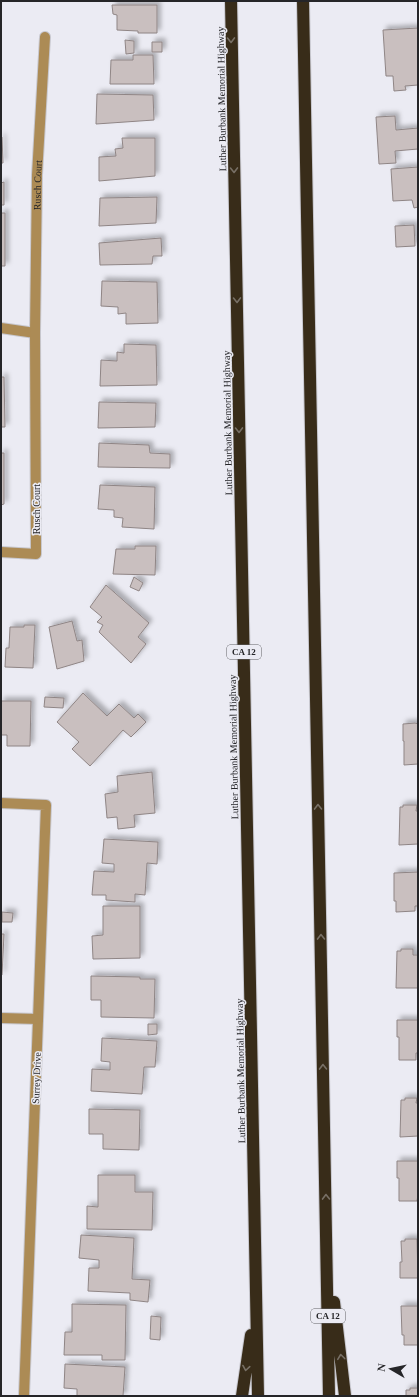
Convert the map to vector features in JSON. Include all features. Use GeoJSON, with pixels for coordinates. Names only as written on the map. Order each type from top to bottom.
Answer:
{"type":"FeatureCollection","features":[{"type":"Feature","properties":{"kind":"highway","name":"Luther Burbank Memorial Highway"},"geometry":{"type":"LineString","coordinates":[[231,1],[258,1396]]}},
{"type":"Feature","properties":{"kind":"highway","name":"CA 12"},"geometry":{"type":"LineString","coordinates":[[303,1],[329,1396]]}},
{"type":"Feature","properties":{"kind":"highway"},"geometry":{"type":"LineString","coordinates":[[326,1236],[345,1396]]}},
{"type":"Feature","properties":{"kind":"highway"},"geometry":{"type":"LineString","coordinates":[[242,1396],[256,1302]]}},
{"type":"Feature","properties":{"kind":"street","name":"Rusch Court"},"geometry":{"type":"LineString","coordinates":[[1,552],[36,554],[35,333],[37,175],[45,37]]}},
{"type":"Feature","properties":{"kind":"street"},"geometry":{"type":"LineString","coordinates":[[1,328],[35,333]]}},
{"type":"Feature","properties":{"kind":"street","name":"Surrey Drive"},"geometry":{"type":"LineString","coordinates":[[1,803],[46,806],[24,1396]]}},
{"type":"Feature","properties":{"kind":"street"},"geometry":{"type":"LineString","coordinates":[[1,1018],[38,1019]]}},
{"type":"Feature","properties":{"kind":"building"},"geometry":{"type":"Polygon","coordinates":[[[112,5],[157,5],[157,33],[138,33],[138,31],[117,30],[117,15],[113,14],[112,5]]]}},
{"type":"Feature","properties":{"kind":"building"},"geometry":{"type":"Polygon","coordinates":[[[418,28],[418,85],[405,86],[406,90],[394,91],[393,76],[386,76],[383,30],[418,28]]]}},
{"type":"Feature","properties":{"kind":"building"},"geometry":{"type":"Polygon","coordinates":[[[125,40],[134,41],[134,53],[126,54],[125,40]]]}},
{"type":"Feature","properties":{"kind":"building"},"geometry":{"type":"Polygon","coordinates":[[[152,42],[162,42],[162,52],[152,52],[152,42]]]}},
{"type":"Feature","properties":{"kind":"building"},"geometry":{"type":"Polygon","coordinates":[[[133,55],[153,55],[154,84],[110,84],[111,60],[133,60],[133,55]]]}},
{"type":"Feature","properties":{"kind":"building"},"geometry":{"type":"Polygon","coordinates":[[[97,94],[153,95],[154,120],[96,124],[97,94]]]}},
{"type":"Feature","properties":{"kind":"building"},"geometry":{"type":"Polygon","coordinates":[[[395,116],[396,130],[418,128],[418,149],[395,151],[396,163],[379,164],[376,117],[395,116]]]}},
{"type":"Feature","properties":{"kind":"building"},"geometry":{"type":"Polygon","coordinates":[[[2,137],[3,163],[1,163],[2,137]]]}},
{"type":"Feature","properties":{"kind":"building"},"geometry":{"type":"Polygon","coordinates":[[[122,138],[155,138],[155,176],[99,181],[99,157],[116,156],[115,149],[123,148],[122,138]]]}},
{"type":"Feature","properties":{"kind":"building"},"geometry":{"type":"Polygon","coordinates":[[[418,167],[418,207],[414,208],[412,200],[393,201],[391,169],[418,167]]]}},
{"type":"Feature","properties":{"kind":"building"},"geometry":{"type":"Polygon","coordinates":[[[4,182],[4,205],[1,205],[1,183],[4,182]]]}},
{"type":"Feature","properties":{"kind":"building"},"geometry":{"type":"Polygon","coordinates":[[[157,197],[156,223],[99,226],[100,198],[157,197]]]}},
{"type":"Feature","properties":{"kind":"building"},"geometry":{"type":"Polygon","coordinates":[[[1,213],[5,213],[5,266],[1,266],[1,213]]]}},
{"type":"Feature","properties":{"kind":"building"},"geometry":{"type":"Polygon","coordinates":[[[414,225],[415,246],[396,247],[395,226],[414,225]]]}},
{"type":"Feature","properties":{"kind":"building"},"geometry":{"type":"Polygon","coordinates":[[[161,238],[162,256],[153,256],[152,264],[100,265],[99,243],[161,238]]]}},
{"type":"Feature","properties":{"kind":"building"},"geometry":{"type":"Polygon","coordinates":[[[102,281],[157,282],[158,323],[126,324],[126,313],[118,314],[118,307],[101,306],[102,281]]]}},
{"type":"Feature","properties":{"kind":"building"},"geometry":{"type":"Polygon","coordinates":[[[124,344],[156,345],[157,385],[100,386],[101,360],[117,361],[117,352],[124,353],[124,344]]]}},
{"type":"Feature","properties":{"kind":"building"},"geometry":{"type":"Polygon","coordinates":[[[1,377],[4,377],[5,427],[1,427],[1,377]]]}},
{"type":"Feature","properties":{"kind":"building"},"geometry":{"type":"Polygon","coordinates":[[[99,402],[156,403],[155,427],[98,428],[99,402]]]}},
{"type":"Feature","properties":{"kind":"building"},"geometry":{"type":"Polygon","coordinates":[[[99,443],[149,445],[150,453],[170,454],[170,468],[98,467],[99,443]]]}},
{"type":"Feature","properties":{"kind":"building"},"geometry":{"type":"Polygon","coordinates":[[[1,453],[4,453],[4,504],[1,505],[1,453]]]}},
{"type":"Feature","properties":{"kind":"building"},"geometry":{"type":"Polygon","coordinates":[[[100,485],[155,487],[154,529],[122,527],[123,518],[114,517],[114,510],[98,509],[100,485]]]}},
{"type":"Feature","properties":{"kind":"building"},"geometry":{"type":"Polygon","coordinates":[[[135,546],[156,546],[155,575],[113,574],[116,549],[135,549],[135,546]]]}},
{"type":"Feature","properties":{"kind":"building"},"geometry":{"type":"Polygon","coordinates":[[[134,577],[143,583],[139,591],[130,587],[134,577]]]}},
{"type":"Feature","properties":{"kind":"building"},"geometry":{"type":"Polygon","coordinates":[[[106,585],[149,623],[138,637],[146,644],[131,663],[99,632],[103,625],[97,622],[102,617],[90,607],[106,585]]]}},
{"type":"Feature","properties":{"kind":"building"},"geometry":{"type":"Polygon","coordinates":[[[72,621],[77,641],[82,640],[84,661],[57,669],[49,627],[72,621]]]}},
{"type":"Feature","properties":{"kind":"building"},"geometry":{"type":"Polygon","coordinates":[[[24,625],[35,625],[33,668],[5,667],[6,648],[9,648],[10,627],[24,627],[24,625]]]}},
{"type":"Feature","properties":{"kind":"building"},"geometry":{"type":"Polygon","coordinates":[[[83,693],[107,716],[119,704],[134,718],[138,714],[146,722],[131,737],[123,730],[90,766],[72,749],[79,742],[57,722],[83,693]]]}},
{"type":"Feature","properties":{"kind":"building"},"geometry":{"type":"Polygon","coordinates":[[[45,697],[64,698],[63,708],[44,707],[45,697]]]}},
{"type":"Feature","properties":{"kind":"building"},"geometry":{"type":"Polygon","coordinates":[[[1,701],[31,701],[30,746],[7,746],[7,735],[1,735],[1,701]]]}},
{"type":"Feature","properties":{"kind":"building"},"geometry":{"type":"Polygon","coordinates":[[[403,724],[418,724],[418,764],[404,765],[403,724]]]}},
{"type":"Feature","properties":{"kind":"building"},"geometry":{"type":"Polygon","coordinates":[[[152,772],[155,813],[134,815],[135,827],[118,829],[117,817],[107,818],[105,794],[118,792],[117,776],[152,772]]]}},
{"type":"Feature","properties":{"kind":"building"},"geometry":{"type":"Polygon","coordinates":[[[403,805],[417,805],[418,844],[399,845],[400,807],[403,807],[403,805]]]}},
{"type":"Feature","properties":{"kind":"building"},"geometry":{"type":"Polygon","coordinates":[[[104,839],[158,842],[157,864],[147,863],[145,895],[135,894],[135,902],[106,900],[106,895],[92,895],[94,871],[114,872],[114,864],[102,863],[104,839]]]}},
{"type":"Feature","properties":{"kind":"building"},"geometry":{"type":"Polygon","coordinates":[[[418,872],[418,906],[415,906],[415,911],[396,912],[396,901],[394,901],[394,873],[418,872]]]}},
{"type":"Feature","properties":{"kind":"building"},"geometry":{"type":"Polygon","coordinates":[[[103,906],[140,906],[140,958],[93,959],[92,936],[103,935],[103,906]]]}},
{"type":"Feature","properties":{"kind":"building"},"geometry":{"type":"Polygon","coordinates":[[[2,912],[13,913],[12,922],[2,922],[2,912]]]}},
{"type":"Feature","properties":{"kind":"building"},"geometry":{"type":"Polygon","coordinates":[[[1,934],[4,934],[2,975],[1,975],[1,934]]]}},
{"type":"Feature","properties":{"kind":"building"},"geometry":{"type":"Polygon","coordinates":[[[401,949],[413,949],[413,955],[418,955],[418,988],[396,988],[397,951],[401,951],[401,949]]]}},
{"type":"Feature","properties":{"kind":"building"},"geometry":{"type":"Polygon","coordinates":[[[91,976],[140,977],[140,979],[155,979],[154,1018],[101,1017],[101,1000],[91,1000],[91,976]]]}},
{"type":"Feature","properties":{"kind":"building"},"geometry":{"type":"Polygon","coordinates":[[[397,1020],[418,1020],[418,1053],[416,1053],[416,1060],[399,1060],[397,1020]]]}},
{"type":"Feature","properties":{"kind":"building"},"geometry":{"type":"Polygon","coordinates":[[[148,1024],[157,1024],[157,1034],[148,1035],[148,1024]]]}},
{"type":"Feature","properties":{"kind":"building"},"geometry":{"type":"Polygon","coordinates":[[[102,1038],[157,1041],[155,1067],[144,1067],[142,1094],[91,1091],[92,1069],[110,1070],[110,1062],[101,1061],[102,1038]]]}},
{"type":"Feature","properties":{"kind":"building"},"geometry":{"type":"Polygon","coordinates":[[[405,1098],[417,1098],[418,1136],[400,1137],[401,1100],[405,1100],[405,1098]]]}},
{"type":"Feature","properties":{"kind":"building"},"geometry":{"type":"Polygon","coordinates":[[[89,1109],[140,1110],[139,1150],[103,1149],[103,1134],[89,1134],[89,1109]]]}},
{"type":"Feature","properties":{"kind":"building"},"geometry":{"type":"Polygon","coordinates":[[[397,1161],[418,1161],[417,1201],[399,1201],[397,1161]]]}},
{"type":"Feature","properties":{"kind":"building"},"geometry":{"type":"Polygon","coordinates":[[[98,1175],[135,1175],[135,1192],[153,1192],[152,1230],[87,1229],[87,1206],[98,1207],[98,1175]]]}},
{"type":"Feature","properties":{"kind":"building"},"geometry":{"type":"Polygon","coordinates":[[[81,1235],[134,1238],[132,1279],[150,1280],[148,1302],[130,1300],[130,1293],[88,1291],[89,1268],[99,1268],[99,1260],[79,1258],[81,1235]]]}},
{"type":"Feature","properties":{"kind":"building"},"geometry":{"type":"Polygon","coordinates":[[[405,1239],[417,1239],[418,1278],[400,1278],[400,1262],[402,1262],[401,1241],[405,1241],[405,1239]]]}},
{"type":"Feature","properties":{"kind":"building"},"geometry":{"type":"Polygon","coordinates":[[[72,1304],[126,1305],[125,1360],[102,1360],[102,1355],[64,1355],[65,1332],[72,1332],[72,1304]]]}},
{"type":"Feature","properties":{"kind":"building"},"geometry":{"type":"Polygon","coordinates":[[[401,1306],[418,1306],[418,1345],[404,1345],[404,1335],[402,1335],[401,1306]]]}},
{"type":"Feature","properties":{"kind":"building"},"geometry":{"type":"Polygon","coordinates":[[[151,1316],[161,1317],[160,1340],[150,1339],[151,1316]]]}},
{"type":"Feature","properties":{"kind":"building"},"geometry":{"type":"Polygon","coordinates":[[[65,1364],[125,1367],[123,1396],[77,1396],[77,1389],[64,1388],[65,1364]]]}},
{"type":"Feature","properties":{"kind":"building"},"geometry":{"type":"Polygon","coordinates":[[[410,1388],[418,1388],[418,1396],[406,1396],[406,1390],[410,1390],[410,1388]]]}}]}
